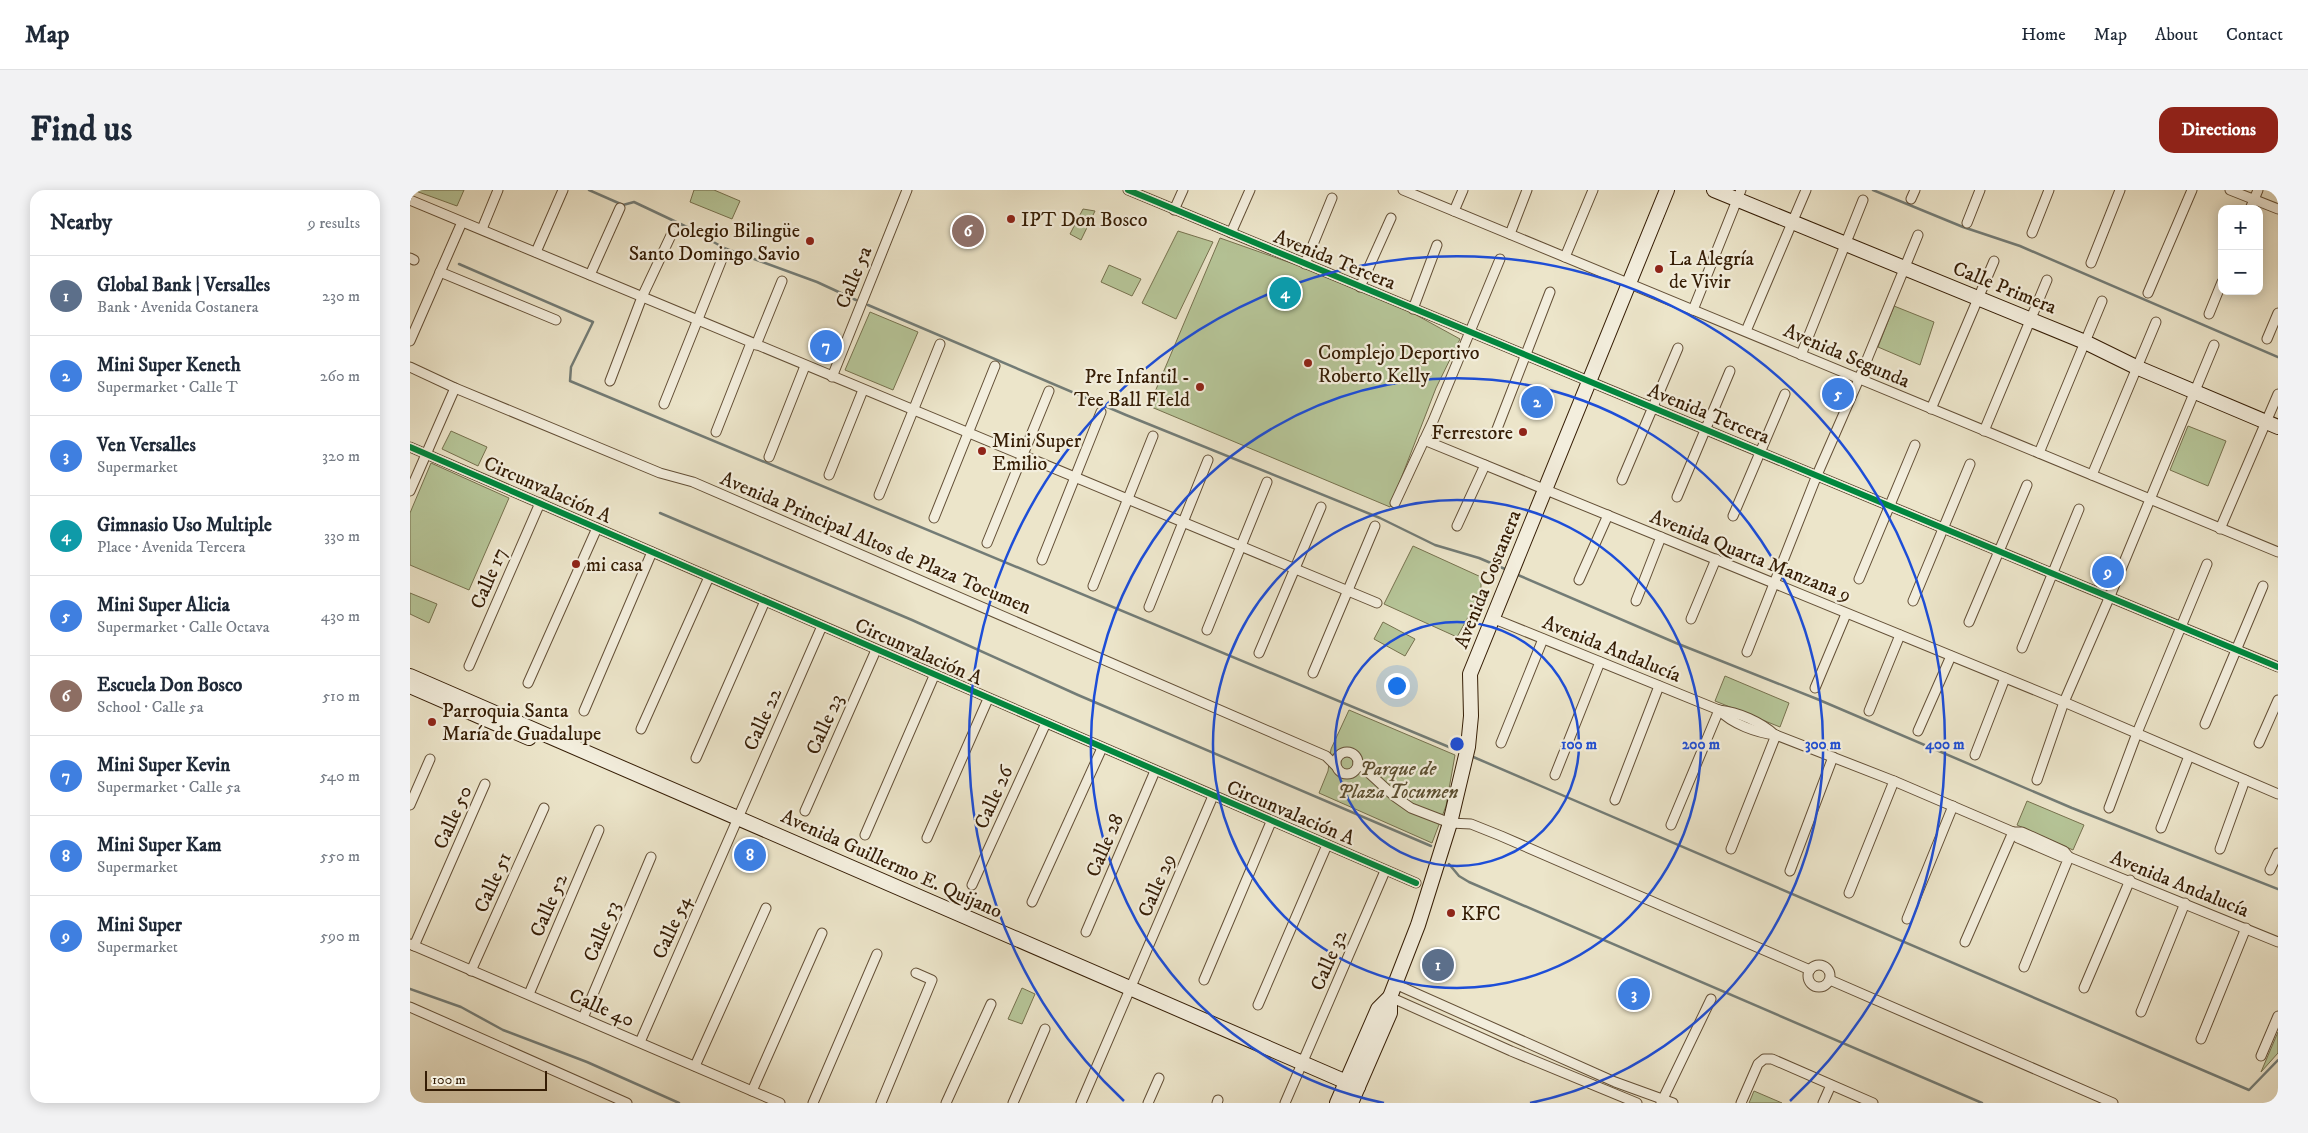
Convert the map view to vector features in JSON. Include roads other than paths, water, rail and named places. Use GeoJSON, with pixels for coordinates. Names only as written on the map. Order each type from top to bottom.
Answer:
{"type":"FeatureCollection","features":[{"type":"Feature","properties":{"kind":"street"},"geometry":{"type":"LineString","coordinates":[[482,230],[498,190]]}},
{"type":"Feature","properties":{"kind":"street"},"geometry":{"type":"LineString","coordinates":[[536,252],[563,190]]}},
{"type":"Feature","properties":{"kind":"street","name":"Calle 5a"},"geometry":{"type":"LineString","coordinates":[[832,377],[908,190]]}},
{"type":"Feature","properties":{"kind":"street","name":"Avenida Tercera"},"geometry":{"type":"LineString","coordinates":[[1128,190],[2278,667]]}},
{"type":"Feature","properties":{"kind":"street"},"geometry":{"type":"LineString","coordinates":[[1174,210],[1183,190]]}},
{"type":"Feature","properties":{"kind":"street"},"geometry":{"type":"LineString","coordinates":[[1231,234],[1250,190]]}},
{"type":"Feature","properties":{"kind":"street","name":"Avenida Segunda"},"geometry":{"type":"LineString","coordinates":[[1404,190],[2092,476],[2277,550]]}},
{"type":"Feature","properties":{"kind":"street"},"geometry":{"type":"LineString","coordinates":[[1454,211],[1463,190]]}},
{"type":"Feature","properties":{"kind":"street"},"geometry":{"type":"LineString","coordinates":[[1510,234],[1527,190]]}},
{"type":"Feature","properties":{"kind":"street"},"geometry":{"type":"LineString","coordinates":[[1565,257],[1593,190]]}},
{"type":"Feature","properties":{"kind":"street","name":"Avenida Costanera"},"geometry":{"type":"LineString","coordinates":[[1348,1094],[1390,1013],[1393,990],[1418,925],[1450,823],[1467,754],[1471,716],[1470,674],[1667,190]]}},
{"type":"Feature","properties":{"kind":"street","name":"Calle Primera"},"geometry":{"type":"LineString","coordinates":[[1714,190],[1739,194],[1792,221],[2085,342],[2136,367],[2272,424]]}},
{"type":"Feature","properties":{"kind":"street"},"geometry":{"type":"LineString","coordinates":[[1746,332],[1806,190]]}},
{"type":"Feature","properties":{"kind":"street"},"geometry":{"type":"LineString","coordinates":[[1967,223],[1980,190]]}},
{"type":"Feature","properties":{"kind":"street"},"geometry":{"type":"LineString","coordinates":[[2032,233],[2049,190]]}},
{"type":"Feature","properties":{"kind":"street"},"geometry":{"type":"LineString","coordinates":[[2091,263],[2120,190]]}},
{"type":"Feature","properties":{"kind":"street"},"geometry":{"type":"LineString","coordinates":[[2148,293],[2192,190]]}},
{"type":"Feature","properties":{"kind":"street"},"geometry":{"type":"LineString","coordinates":[[2230,190],[2278,209]]}},
{"type":"Feature","properties":{"kind":"street"},"geometry":{"type":"LineString","coordinates":[[2252,205],[2258,190]]}},
{"type":"Feature","properties":{"kind":"street"},"geometry":{"type":"LineString","coordinates":[[1693,310],[1739,194]]}},
{"type":"Feature","properties":{"kind":"street"},"geometry":{"type":"LineString","coordinates":[[1305,264],[1332,198]]}},
{"type":"Feature","properties":{"kind":"street"},"geometry":{"type":"LineString","coordinates":[[410,200],[862,390],[1377,603]]}},
{"type":"Feature","properties":{"kind":"street"},"geometry":{"type":"LineString","coordinates":[[1801,355],[1864,200]]}},
{"type":"Feature","properties":{"kind":"street"},"geometry":{"type":"LineString","coordinates":[[590,275],[620,208]]}},
{"type":"Feature","properties":{"kind":"street"},"geometry":{"type":"LineString","coordinates":[[1360,287],[1391,218]]}},
{"type":"Feature","properties":{"kind":"street"},"geometry":{"type":"LineString","coordinates":[[410,341],[462,222]]}},
{"type":"Feature","properties":{"kind":"street"},"geometry":{"type":"LineString","coordinates":[[610,381],[642,297],[673,231]]}},
{"type":"Feature","properties":{"kind":"street"},"geometry":{"type":"LineString","coordinates":[[1747,652],[1817,475],[1906,268],[1918,235]]}},
{"type":"Feature","properties":{"kind":"street"},"geometry":{"type":"LineString","coordinates":[[1412,309],[1438,245]]}},
{"type":"Feature","properties":{"kind":"street"},"geometry":{"type":"LineString","coordinates":[[664,404],[724,254]]}},
{"type":"Feature","properties":{"kind":"street"},"geometry":{"type":"LineString","coordinates":[[1396,503],[1500,258]]}},
{"type":"Feature","properties":{"kind":"street"},"geometry":{"type":"LineString","coordinates":[[1931,409],[1977,297],[1994,261]]}},
{"type":"Feature","properties":{"kind":"street"},"geometry":{"type":"LineString","coordinates":[[440,272],[556,320]]}},
{"type":"Feature","properties":{"kind":"street"},"geometry":{"type":"LineString","coordinates":[[1984,430],[2032,320],[2047,280]]}},
{"type":"Feature","properties":{"kind":"street"},"geometry":{"type":"LineString","coordinates":[[716,432],[782,281]]}},
{"type":"Feature","properties":{"kind":"street"},"geometry":{"type":"LineString","coordinates":[[1497,429],[1550,292]]}},
{"type":"Feature","properties":{"kind":"street"},"geometry":{"type":"LineString","coordinates":[[2209,314],[2218,292]]}},
{"type":"Feature","properties":{"kind":"street"},"geometry":{"type":"LineString","coordinates":[[2038,453],[2102,301]]}},
{"type":"Feature","properties":{"kind":"street"},"geometry":{"type":"LineString","coordinates":[[2267,339],[2278,313]]}},
{"type":"Feature","properties":{"kind":"street"},"geometry":{"type":"LineString","coordinates":[[2092,476],[2156,322]]}},
{"type":"Feature","properties":{"kind":"street"},"geometry":{"type":"LineString","coordinates":[[879,495],[940,344]]}},
{"type":"Feature","properties":{"kind":"street"},"geometry":{"type":"LineString","coordinates":[[2037,780],[2064,702],[2214,345]]}},
{"type":"Feature","properties":{"kind":"street"},"geometry":{"type":"LineString","coordinates":[[1622,480],[1678,348]]}},
{"type":"Feature","properties":{"kind":"street"},"geometry":{"type":"LineString","coordinates":[[769,456],[805,366]]}},
{"type":"Feature","properties":{"kind":"street"},"geometry":{"type":"LineString","coordinates":[[934,518],[995,366]]}},
{"type":"Feature","properties":{"kind":"street","name":"Avenida Principal Altos de Plaza Tocumen"},"geometry":{"type":"LineString","coordinates":[[410,367],[455,388],[660,473],[693,482],[1326,756],[1335,765]]}},
{"type":"Feature","properties":{"kind":"street"},"geometry":{"type":"LineString","coordinates":[[1677,498],[1730,371]]}},
{"type":"Feature","properties":{"kind":"street"},"geometry":{"type":"LineString","coordinates":[[410,491],[455,388]]}},
{"type":"Feature","properties":{"kind":"street"},"geometry":{"type":"LineString","coordinates":[[829,475],[862,390]]}},
{"type":"Feature","properties":{"kind":"street"},"geometry":{"type":"LineString","coordinates":[[986,542],[1049,391]]}},
{"type":"Feature","properties":{"kind":"street"},"geometry":{"type":"LineString","coordinates":[[1733,516],[1759,451],[1785,394]]}},
{"type":"Feature","properties":{"kind":"street"},"geometry":{"type":"LineString","coordinates":[[2220,528],[2272,424],[2278,394]]}},
{"type":"Feature","properties":{"kind":"street"},"geometry":{"type":"LineString","coordinates":[[1042,560],[1101,412]]}},
{"type":"Feature","properties":{"kind":"street"},"geometry":{"type":"LineString","coordinates":[[1093,586],[1153,436]]}},
{"type":"Feature","properties":{"kind":"street","name":"Avenida Quarta Manzana 9"},"geometry":{"type":"LineString","coordinates":[[1424,440],[2064,702],[2278,794]]}},
{"type":"Feature","properties":{"kind":"street"},"geometry":{"type":"LineString","coordinates":[[1859,579],[1888,505],[1915,445]]}},
{"type":"Feature","properties":{"kind":"street","name":"Circunvalación A"},"geometry":{"type":"LineString","coordinates":[[410,447],[1416,884]]}},
{"type":"Feature","properties":{"kind":"street"},"geometry":{"type":"LineString","coordinates":[[1149,607],[1208,460]]}},
{"type":"Feature","properties":{"kind":"street"},"geometry":{"type":"LineString","coordinates":[[1913,601],[1942,527],[1970,464]]}},
{"type":"Feature","properties":{"kind":"street"},"geometry":{"type":"LineString","coordinates":[[1457,526],[1485,466]]}},
{"type":"Feature","properties":{"kind":"street"},"geometry":{"type":"LineString","coordinates":[[1207,630],[1267,482]]}},
{"type":"Feature","properties":{"kind":"street"},"geometry":{"type":"LineString","coordinates":[[1968,622],[2027,485]]}},
{"type":"Feature","properties":{"kind":"street","name":"Calle 17"},"geometry":{"type":"LineString","coordinates":[[469,666],[540,503]]}},
{"type":"Feature","properties":{"kind":"street"},"geometry":{"type":"LineString","coordinates":[[1259,653],[1321,507]]}},
{"type":"Feature","properties":{"kind":"street"},"geometry":{"type":"LineString","coordinates":[[2022,648],[2079,509]]}},
{"type":"Feature","properties":{"kind":"street"},"geometry":{"type":"LineString","coordinates":[[1578,580],[1608,515]]}},
{"type":"Feature","properties":{"kind":"street"},"geometry":{"type":"LineString","coordinates":[[1313,673],[1375,526]]}},
{"type":"Feature","properties":{"kind":"street"},"geometry":{"type":"LineString","coordinates":[[528,683],[597,528]]}},
{"type":"Feature","properties":{"kind":"street"},"geometry":{"type":"LineString","coordinates":[[1636,601],[1661,537]]}},
{"type":"Feature","properties":{"kind":"street"},"geometry":{"type":"LineString","coordinates":[[584,711],[652,552]]}},
{"type":"Feature","properties":{"kind":"street"},"geometry":{"type":"LineString","coordinates":[[1691,619],[1716,559]]}},
{"type":"Feature","properties":{"kind":"street"},"geometry":{"type":"LineString","coordinates":[[2110,808],[2136,733],[2207,564]]}},
{"type":"Feature","properties":{"kind":"street"},"geometry":{"type":"LineString","coordinates":[[641,729],[709,577]]}},
{"type":"Feature","properties":{"kind":"street"},"geometry":{"type":"LineString","coordinates":[[2204,724],[2263,586]]}},
{"type":"Feature","properties":{"kind":"street"},"geometry":{"type":"LineString","coordinates":[[696,758],[765,600]]}},
{"type":"Feature","properties":{"kind":"street"},"geometry":{"type":"LineString","coordinates":[[1815,688],[1846,614]]}},
{"type":"Feature","properties":{"kind":"street","name":"Avenida Andalucía"},"geometry":{"type":"LineString","coordinates":[[1492,618],[1719,710],[1730,711],[1767,728],[1776,735],[1894,781],[2013,832],[2018,838],[2062,857],[2069,856],[2130,880],[2278,942]]}},
{"type":"Feature","properties":{"kind":"street","name":"Calle 22"},"geometry":{"type":"LineString","coordinates":[[736,822],[822,626]]}},
{"type":"Feature","properties":{"kind":"street"},"geometry":{"type":"LineString","coordinates":[[1869,710],[1900,635]]}},
{"type":"Feature","properties":{"kind":"street"},"geometry":{"type":"LineString","coordinates":[[1500,743],[1542,638]]}},
{"type":"Feature","properties":{"kind":"street","name":"Calle 23"},"geometry":{"type":"LineString","coordinates":[[805,811],[876,650]]}},
{"type":"Feature","properties":{"kind":"street"},"geometry":{"type":"LineString","coordinates":[[1918,732],[1950,656]]}},
{"type":"Feature","properties":{"kind":"street"},"geometry":{"type":"LineString","coordinates":[[1555,775],[1600,662]]}},
{"type":"Feature","properties":{"kind":"street","name":"Avenida Guillermo E. Quijano"},"geometry":{"type":"LineString","coordinates":[[410,676],[482,712],[1301,1068],[1348,1094]]}},
{"type":"Feature","properties":{"kind":"street"},"geometry":{"type":"LineString","coordinates":[[865,835],[934,676]]}},
{"type":"Feature","properties":{"kind":"street"},"geometry":{"type":"LineString","coordinates":[[1975,756],[2005,678]]}},
{"type":"Feature","properties":{"kind":"street","name":"Avenida Guillermo E. Quijano"},"geometry":{"type":"LineString","coordinates":[[410,686],[482,712]]}},
{"type":"Feature","properties":{"kind":"street"},"geometry":{"type":"LineString","coordinates":[[1615,800],[1659,686]]}},
{"type":"Feature","properties":{"kind":"street"},"geometry":{"type":"LineString","coordinates":[[927,838],[988,699]]}},
{"type":"Feature","properties":{"kind":"street"},"geometry":{"type":"LineString","coordinates":[[2259,744],[2278,700]]}},
{"type":"Feature","properties":{"kind":"street"},"geometry":{"type":"LineString","coordinates":[[1671,825],[1719,710]]}},
{"type":"Feature","properties":{"kind":"street","name":"Calle 26"},"geometry":{"type":"LineString","coordinates":[[972,885],[1046,723]]}},
{"type":"Feature","properties":{"kind":"street"},"geometry":{"type":"LineString","coordinates":[[1731,848],[1776,735]]}},
{"type":"Feature","properties":{"kind":"street"},"geometry":{"type":"LineString","coordinates":[[1032,902],[1102,748]]}},
{"type":"Feature","properties":{"kind":"street"},"geometry":{"type":"LineString","coordinates":[[1326,756],[1350,752],[1356,756],[1360,768],[1402,803],[1450,823],[1471,824],[1501,836],[1810,970]]}},
{"type":"Feature","properties":{"kind":"street"},"geometry":{"type":"LineString","coordinates":[[1339,754],[1335,765],[1339,771],[1346,774],[1360,768]]}},
{"type":"Feature","properties":{"kind":"street"},"geometry":{"type":"LineString","coordinates":[[2162,828],[2189,756]]}},
{"type":"Feature","properties":{"kind":"street"},"geometry":{"type":"LineString","coordinates":[[1790,871],[1832,757]]}},
{"type":"Feature","properties":{"kind":"street"},"geometry":{"type":"LineString","coordinates":[[410,805],[430,759]]}},
{"type":"Feature","properties":{"kind":"street","name":"Calle 28"},"geometry":{"type":"LineString","coordinates":[[1086,932],[1154,771]]}},
{"type":"Feature","properties":{"kind":"street"},"geometry":{"type":"LineString","coordinates":[[2220,849],[2245,780]]}},
{"type":"Feature","properties":{"kind":"street"},"geometry":{"type":"LineString","coordinates":[[1849,893],[1894,781]]}},
{"type":"Feature","properties":{"kind":"street","name":"Calle 50"},"geometry":{"type":"LineString","coordinates":[[412,945],[485,784]]}},
{"type":"Feature","properties":{"kind":"street","name":"Calle 29"},"geometry":{"type":"LineString","coordinates":[[1081,1103],[1213,796]]}},
{"type":"Feature","properties":{"kind":"street"},"geometry":{"type":"LineString","coordinates":[[1906,919],[1952,806]]}},
{"type":"Feature","properties":{"kind":"street","name":"Calle 51"},"geometry":{"type":"LineString","coordinates":[[471,971],[544,808]]}},
{"type":"Feature","properties":{"kind":"street","name":"Calle 54"},"geometry":{"type":"LineString","coordinates":[[640,1042],[736,822]]}},
{"type":"Feature","properties":{"kind":"street"},"geometry":{"type":"LineString","coordinates":[[1204,980],[1271,822]]}},
{"type":"Feature","properties":{"kind":"street","name":"Calle 52"},"geometry":{"type":"LineString","coordinates":[[529,994],[599,830]]}},
{"type":"Feature","properties":{"kind":"street"},"geometry":{"type":"LineString","coordinates":[[1965,942],[2013,832]]}},
{"type":"Feature","properties":{"kind":"street"},"geometry":{"type":"LineString","coordinates":[[1258,1004],[1327,845]]}},
{"type":"Feature","properties":{"kind":"street"},"geometry":{"type":"LineString","coordinates":[[2270,870],[2278,853]]}},
{"type":"Feature","properties":{"kind":"street"},"geometry":{"type":"LineString","coordinates":[[2024,967],[2069,856]]}},
{"type":"Feature","properties":{"kind":"street","name":"Calle 53"},"geometry":{"type":"LineString","coordinates":[[583,1018],[651,857]]}},
{"type":"Feature","properties":{"kind":"street","name":"Calle 32"},"geometry":{"type":"LineString","coordinates":[[1285,1103],[1386,871]]}},
{"type":"Feature","properties":{"kind":"street"},"geometry":{"type":"LineString","coordinates":[[2084,988],[2130,880]]}},
{"type":"Feature","properties":{"kind":"street"},"geometry":{"type":"LineString","coordinates":[[2141,1012],[2185,903]]}},
{"type":"Feature","properties":{"kind":"street"},"geometry":{"type":"LineString","coordinates":[[695,1066],[766,908]]}},
{"type":"Feature","properties":{"kind":"street"},"geometry":{"type":"LineString","coordinates":[[2201,1039],[2246,928]]}},
{"type":"Feature","properties":{"kind":"street"},"geometry":{"type":"LineString","coordinates":[[752,1091],[822,933]]}},
{"type":"Feature","properties":{"kind":"street","name":"Calle 40"},"geometry":{"type":"LineString","coordinates":[[412,945],[780,1103]]}},
{"type":"Feature","properties":{"kind":"street"},"geometry":{"type":"LineString","coordinates":[[813,1103],[877,954]]}},
{"type":"Feature","properties":{"kind":"street"},"geometry":{"type":"LineString","coordinates":[[1818,964],[1824,965],[1830,973],[1830,980],[1822,987],[1815,986],[1809,981],[1810,970],[1818,964]]}},
{"type":"Feature","properties":{"kind":"street"},"geometry":{"type":"LineString","coordinates":[[881,1103],[932,980],[916,973]]}},
{"type":"Feature","properties":{"kind":"street"},"geometry":{"type":"LineString","coordinates":[[1830,980],[2113,1103]]}},
{"type":"Feature","properties":{"kind":"street"},"geometry":{"type":"LineString","coordinates":[[1393,990],[1574,1063],[1662,1101],[1673,1103]]}},
{"type":"Feature","properties":{"kind":"street"},"geometry":{"type":"LineString","coordinates":[[1393,990],[1568,1075],[1637,1103]]}},
{"type":"Feature","properties":{"kind":"street"},"geometry":{"type":"LineString","coordinates":[[1662,1101],[1711,999]]}},
{"type":"Feature","properties":{"kind":"street"},"geometry":{"type":"LineString","coordinates":[[946,1103],[991,1004]]}},
{"type":"Feature","properties":{"kind":"street"},"geometry":{"type":"LineString","coordinates":[[410,1007],[627,1103]]}},
{"type":"Feature","properties":{"kind":"street"},"geometry":{"type":"LineString","coordinates":[[2261,1056],[2278,1016]]}},
{"type":"Feature","properties":{"kind":"street"},"geometry":{"type":"LineString","coordinates":[[1012,1103],[1045,1029]]}},
{"type":"Feature","properties":{"kind":"street"},"geometry":{"type":"LineString","coordinates":[[1741,1103],[1758,1064],[1764,1059],[1772,1059],[1873,1103]]}},
{"type":"Feature","properties":{"kind":"street"},"geometry":{"type":"LineString","coordinates":[[1568,1075],[1574,1063]]}},
{"type":"Feature","properties":{"kind":"street"},"geometry":{"type":"LineString","coordinates":[[1148,1103],[1159,1078]]}},
{"type":"Feature","properties":{"kind":"street"},"geometry":{"type":"LineString","coordinates":[[1823,1103],[1830,1085]]}},
{"type":"Feature","properties":{"kind":"street"},"geometry":{"type":"LineString","coordinates":[[1621,1097],[1630,1103]]}},
{"type":"Feature","properties":{"kind":"waterway"},"geometry":{"type":"LineString","coordinates":[[589,190],[623,205],[634,202],[689,228],[724,248],[817,282],[856,300]]}},
{"type":"Feature","properties":{"kind":"waterway"},"geometry":{"type":"LineString","coordinates":[[1873,190],[1963,227],[2020,246],[2278,357]]}},
{"type":"Feature","properties":{"kind":"waterway"},"geometry":{"type":"LineString","coordinates":[[459,264],[593,322],[571,367],[570,381],[1461,752]]}},
{"type":"Feature","properties":{"kind":"waterway"},"geometry":{"type":"LineString","coordinates":[[868,305],[1126,415],[1380,518],[1435,545],[1479,558],[1505,569]]}},
{"type":"Feature","properties":{"kind":"waterway"},"geometry":{"type":"LineString","coordinates":[[660,513],[912,620],[1078,695],[1431,846]]}},
{"type":"Feature","properties":{"kind":"waterway"},"geometry":{"type":"LineString","coordinates":[[1518,575],[1676,643],[1817,699],[2072,808],[2278,889]]}},
{"type":"Feature","properties":{"kind":"waterway"},"geometry":{"type":"LineString","coordinates":[[1471,756],[2249,1090],[2278,1060]]}},
{"type":"Feature","properties":{"kind":"waterway"},"geometry":{"type":"LineString","coordinates":[[1449,864],[1459,876],[1469,882],[1982,1103]]}},
{"type":"Feature","properties":{"kind":"waterway"},"geometry":{"type":"LineString","coordinates":[[410,989],[461,1007],[503,1030],[587,1062],[679,1103]]}},
{"type":"Feature","properties":{"kind":"place","name":"IPT Don Bosco"},"geometry":{"type":"Point","coordinates":[1011,219]}},
{"type":"Feature","properties":{"kind":"place","name":"Escuela Don Bosco"},"geometry":{"type":"Point","coordinates":[968,231]}},
{"type":"Feature","properties":{"kind":"place","name":"Colegio Bilingüe Santo Domingo Savio"},"geometry":{"type":"Point","coordinates":[810,241]}},
{"type":"Feature","properties":{"kind":"place","name":"La Alegría de Vivir"},"geometry":{"type":"Point","coordinates":[1659,269]}},
{"type":"Feature","properties":{"kind":"place","name":"Gimnasio Uso Multiple"},"geometry":{"type":"Point","coordinates":[1285,293]}},
{"type":"Feature","properties":{"kind":"place","name":"Mini Super Kevin"},"geometry":{"type":"Point","coordinates":[826,346]}},
{"type":"Feature","properties":{"kind":"place","name":"Complejo Deportivo Roberto Kelly"},"geometry":{"type":"Point","coordinates":[1308,363]}},
{"type":"Feature","properties":{"kind":"place","name":"Pre Infantil - Tee Ball FIeld"},"geometry":{"type":"Point","coordinates":[1200,387]}},
{"type":"Feature","properties":{"kind":"place","name":"Mini Super Alicia"},"geometry":{"type":"Point","coordinates":[1838,394]}},
{"type":"Feature","properties":{"kind":"place","name":"Mini Super Keneth"},"geometry":{"type":"Point","coordinates":[1537,402]}},
{"type":"Feature","properties":{"kind":"place","name":"Ferrestore"},"geometry":{"type":"Point","coordinates":[1523,432]}},
{"type":"Feature","properties":{"kind":"place","name":"Mini Super Emilio"},"geometry":{"type":"Point","coordinates":[982,451]}},
{"type":"Feature","properties":{"kind":"place","name":"mi casa"},"geometry":{"type":"Point","coordinates":[576,564]}},
{"type":"Feature","properties":{"kind":"place","name":"Mini Super"},"geometry":{"type":"Point","coordinates":[2108,572]}},
{"type":"Feature","properties":{"kind":"place","name":"Parroquia Santa María de Guadalupe"},"geometry":{"type":"Point","coordinates":[432,722]}},
{"type":"Feature","properties":{"kind":"place","name":"Mini Super Kam"},"geometry":{"type":"Point","coordinates":[750,855]}},
{"type":"Feature","properties":{"kind":"place","name":"KFC"},"geometry":{"type":"Point","coordinates":[1451,913]}},
{"type":"Feature","properties":{"kind":"place","name":"Global Bank | Versalles"},"geometry":{"type":"Point","coordinates":[1438,965]}},
{"type":"Feature","properties":{"kind":"place","name":"Ven Versalles"},"geometry":{"type":"Point","coordinates":[1634,994]}},
{"type":"Feature","properties":{"kind":"park label","name":"Parque de Plaza Tocumen"},"geometry":{"type":"Point","coordinates":[1398,780]}}]}
